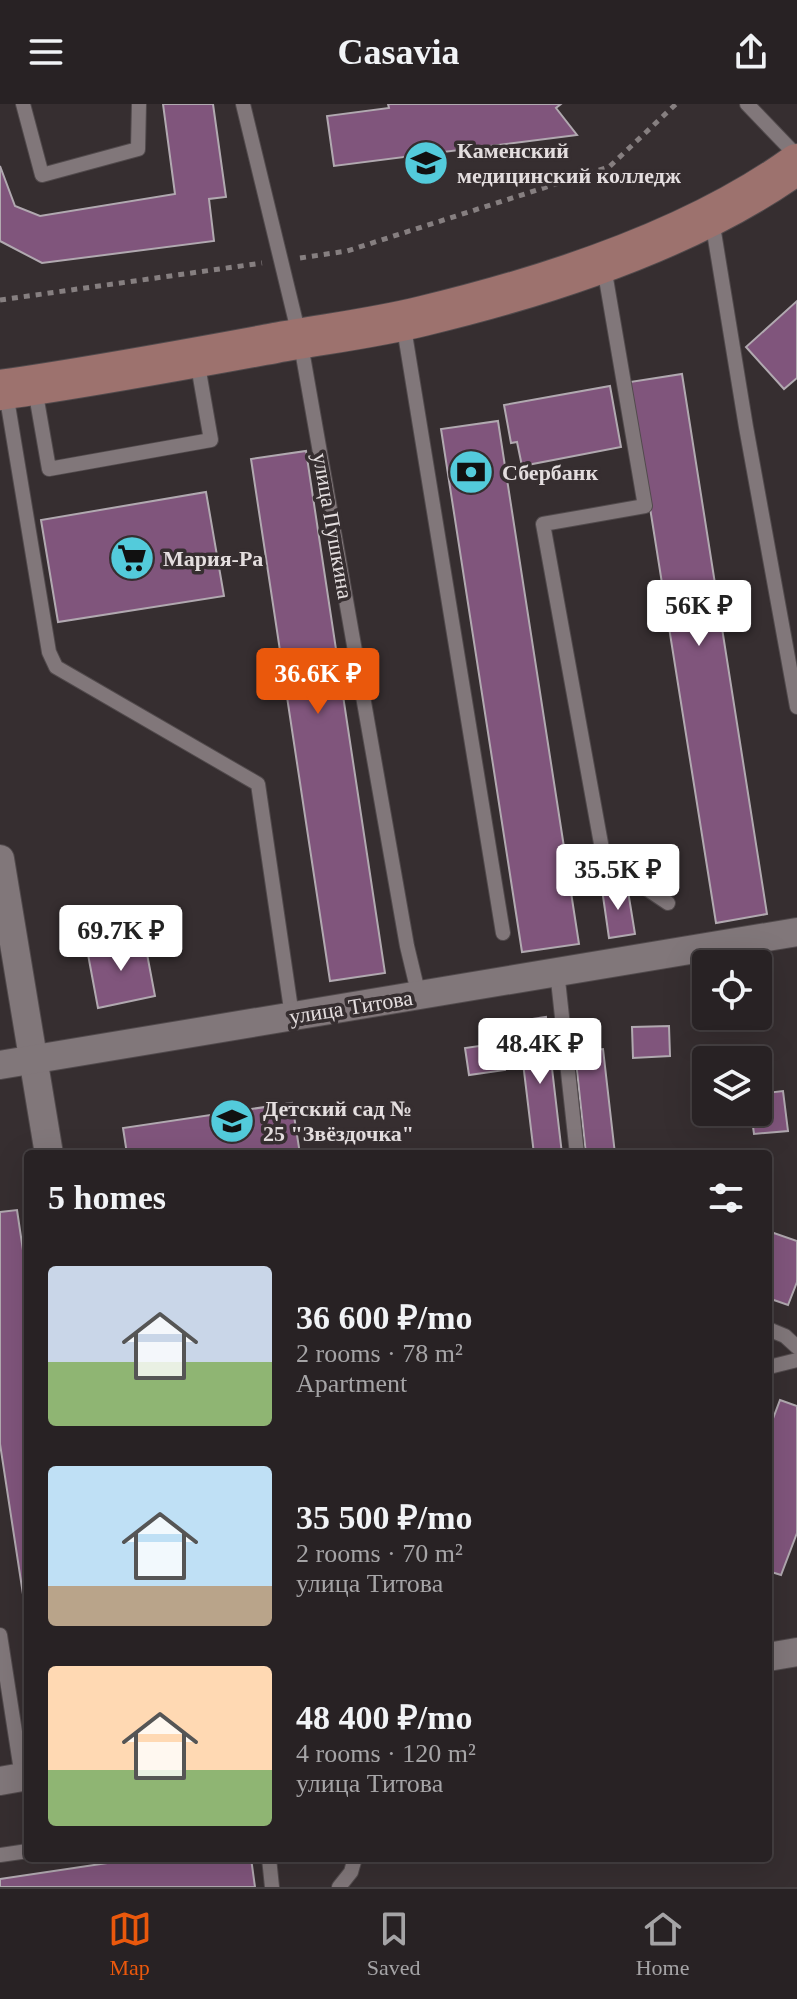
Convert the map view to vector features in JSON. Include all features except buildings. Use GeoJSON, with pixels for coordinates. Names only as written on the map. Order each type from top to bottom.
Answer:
{"type":"FeatureCollection","features":[{"type":"Feature","properties":{"kind":"street"},"geometry":{"type":"LineString","coordinates":[[13,388],[403,320],[512,291],[603,262],[712,215],[797,164]]}},
{"type":"Feature","properties":{"kind":"street"},"geometry":{"type":"LineString","coordinates":[[0,859],[48,1150]]}},
{"type":"Feature","properties":{"kind":"street","name":"улица Титова"},"geometry":{"type":"LineString","coordinates":[[0,1065],[797,932]]}},
{"type":"Feature","properties":{"kind":"street"},"geometry":{"type":"LineString","coordinates":[[772,1656],[797,1652]]}},
{"type":"Feature","properties":{"kind":"lane"},"geometry":{"type":"LineString","coordinates":[[23,104],[42,175],[138,149],[139,104]]}},
{"type":"Feature","properties":{"kind":"lane","name":"улица Пушкина"},"geometry":{"type":"LineString","coordinates":[[243,104],[300,339],[407,946],[419,996]]}},
{"type":"Feature","properties":{"kind":"lane"},"geometry":{"type":"LineString","coordinates":[[747,104],[797,156]]}},
{"type":"Feature","properties":{"kind":"lane"},"geometry":{"type":"LineString","coordinates":[[712,215],[746,427],[797,707]]}},
{"type":"Feature","properties":{"kind":"lane"},"geometry":{"type":"LineString","coordinates":[[603,262],[645,506],[543,524],[604,860],[668,903]]}},
{"type":"Feature","properties":{"kind":"lane"},"geometry":{"type":"LineString","coordinates":[[403,320],[503,933]]}},
{"type":"Feature","properties":{"kind":"lane"},"geometry":{"type":"LineString","coordinates":[[13,388],[49,469],[211,440],[197,358]]}},
{"type":"Feature","properties":{"kind":"lane"},"geometry":{"type":"LineString","coordinates":[[13,388],[49,652],[56,667],[258,784],[292,1016]]}},
{"type":"Feature","properties":{"kind":"lane"},"geometry":{"type":"LineString","coordinates":[[557,971],[577,1150]]}},
{"type":"Feature","properties":{"kind":"lane"},"geometry":{"type":"LineString","coordinates":[[772,1331],[785,1336],[797,1347]]}},
{"type":"Feature","properties":{"kind":"lane"},"geometry":{"type":"LineString","coordinates":[[772,1366],[797,1360]]}},
{"type":"Feature","properties":{"kind":"lane"},"geometry":{"type":"LineString","coordinates":[[0,1635],[17,1778]]}},
{"type":"Feature","properties":{"kind":"lane"},"geometry":{"type":"LineString","coordinates":[[0,1855],[24,1852]]}},
{"type":"Feature","properties":{"kind":"lane"},"geometry":{"type":"LineString","coordinates":[[269,1862],[272,1887]]}},
{"type":"Feature","properties":{"kind":"lane"},"geometry":{"type":"LineString","coordinates":[[339,1887],[351,1872],[354,1862]]}},
{"type":"Feature","properties":{"kind":"path"},"geometry":{"type":"LineString","coordinates":[[0,300],[347,251],[609,167],[676,104]]}},
{"type":"Feature","properties":{"kind":"place","name":"Каменский медицинский колледж"},"geometry":{"type":"Point","coordinates":[426,163]}},
{"type":"Feature","properties":{"kind":"place","name":"Сбербанк"},"geometry":{"type":"Point","coordinates":[471,472]}},
{"type":"Feature","properties":{"kind":"place","name":"Мария-Ра"},"geometry":{"type":"Point","coordinates":[132,558]}},
{"type":"Feature","properties":{"kind":"place","name":"Детский сад № 25 \"Звёздочка\""},"geometry":{"type":"Point","coordinates":[232,1121]}}]}
